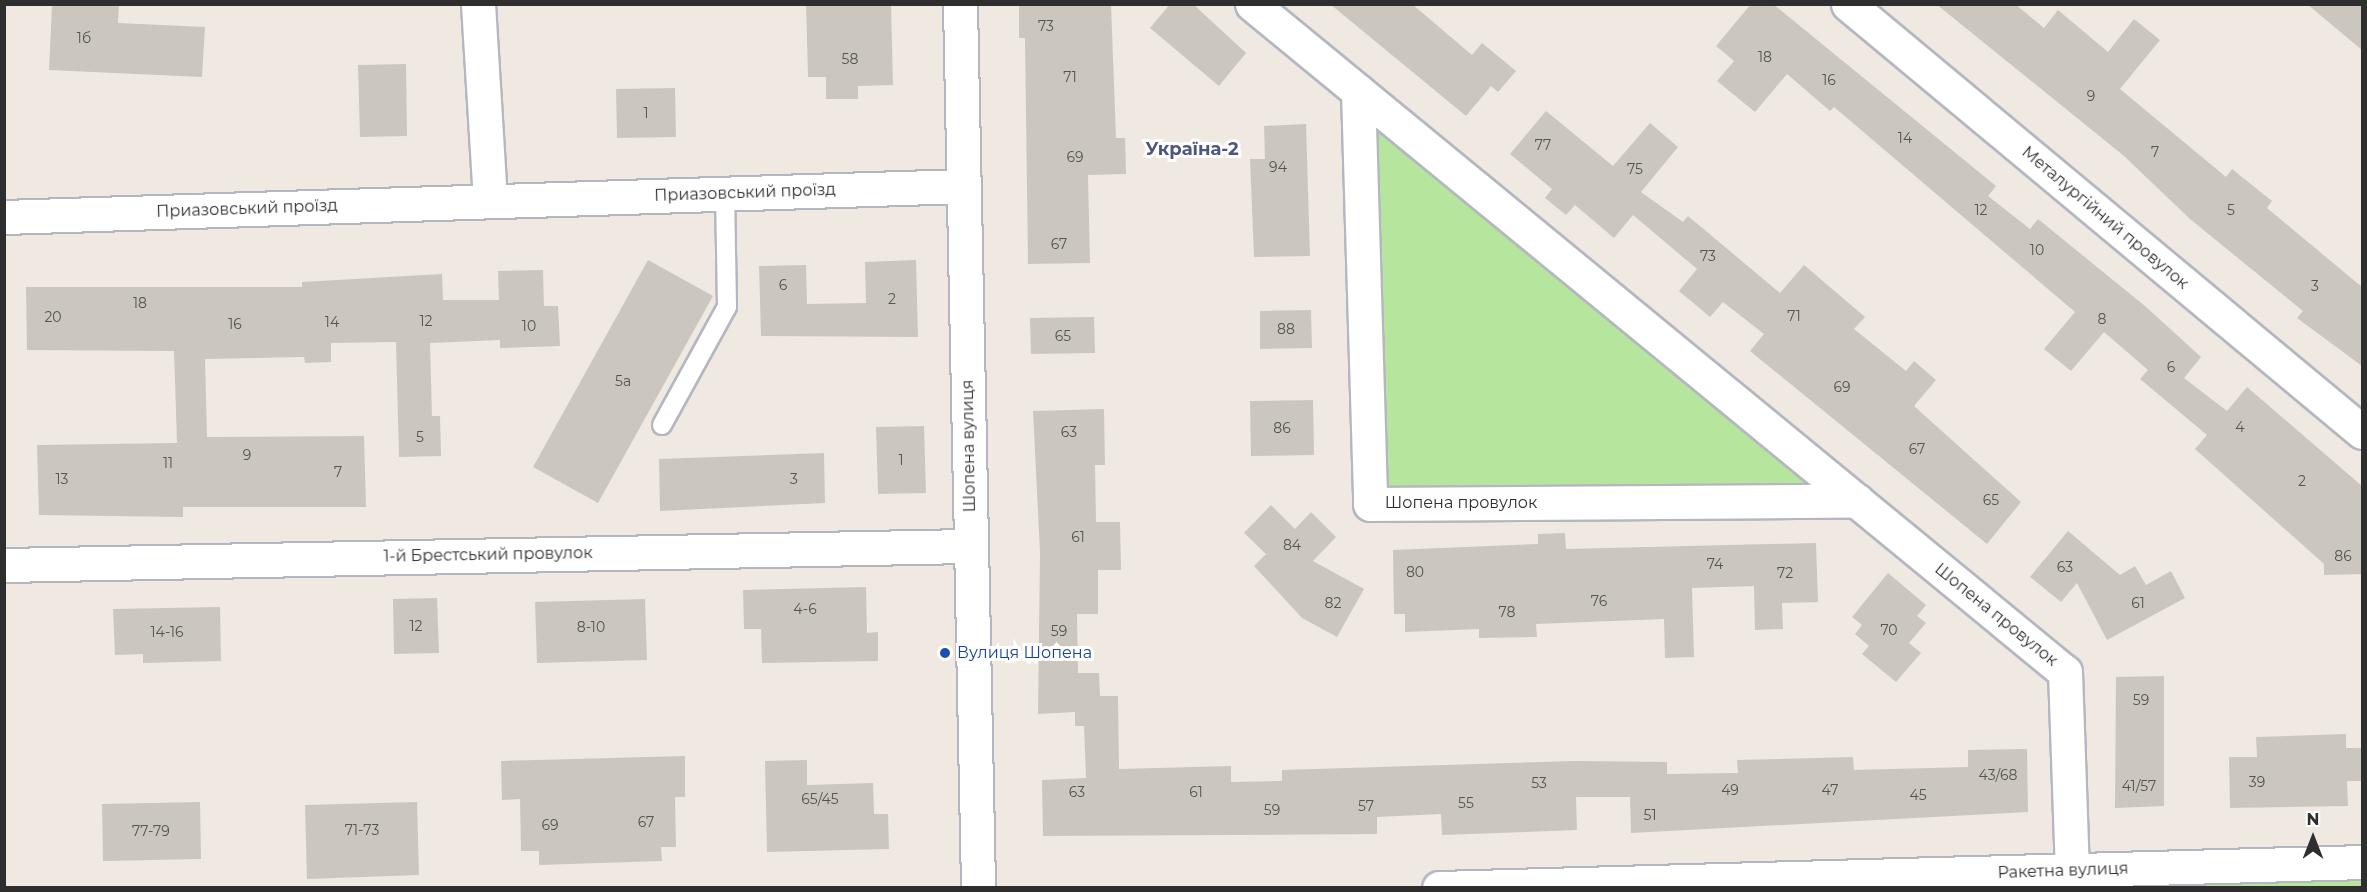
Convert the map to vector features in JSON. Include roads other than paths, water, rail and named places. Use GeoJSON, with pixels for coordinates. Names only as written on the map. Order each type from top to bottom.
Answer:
{"type":"FeatureCollection","features":[{"type":"Feature","properties":{"kind":"street"},"geometry":{"type":"LineString","coordinates":[[478,4],[490,201]]}},
{"type":"Feature","properties":{"kind":"street","name":"Шопена вулиця"},"geometry":{"type":"LineString","coordinates":[[960,4],[978,888]]}},
{"type":"Feature","properties":{"kind":"street","name":"Шопена провулок"},"geometry":{"type":"LineString","coordinates":[[1252,4],[2065,672],[2072,871]]}},
{"type":"Feature","properties":{"kind":"street","name":"Металургійний провулок"},"geometry":{"type":"LineString","coordinates":[[1848,4],[2362,432]]}},
{"type":"Feature","properties":{"kind":"street","name":"Шопена провулок"},"geometry":{"type":"LineString","coordinates":[[1358,91],[1370,504],[1857,501]]}},
{"type":"Feature","properties":{"kind":"street","name":"Приазовський проїзд"},"geometry":{"type":"LineString","coordinates":[[4,217],[963,186]]}},
{"type":"Feature","properties":{"kind":"street","name":"1-й Брестський провулок"},"geometry":{"type":"LineString","coordinates":[[4,565],[971,546]]}},
{"type":"Feature","properties":{"kind":"street","name":"Ракетна вулиця"},"geometry":{"type":"LineString","coordinates":[[1439,888],[2362,862]]}},
{"type":"Feature","properties":{"kind":"lane"},"geometry":{"type":"LineString","coordinates":[[662,425],[727,307],[725,194]]}},
{"type":"Feature","properties":{"kind":"place","name":"Вулиця Шопена"},"geometry":{"type":"Point","coordinates":[945,653]}},
{"type":"Feature","properties":{"kind":"district","name":"Україна-2"},"geometry":{"type":"Point","coordinates":[1192,149]}}]}
